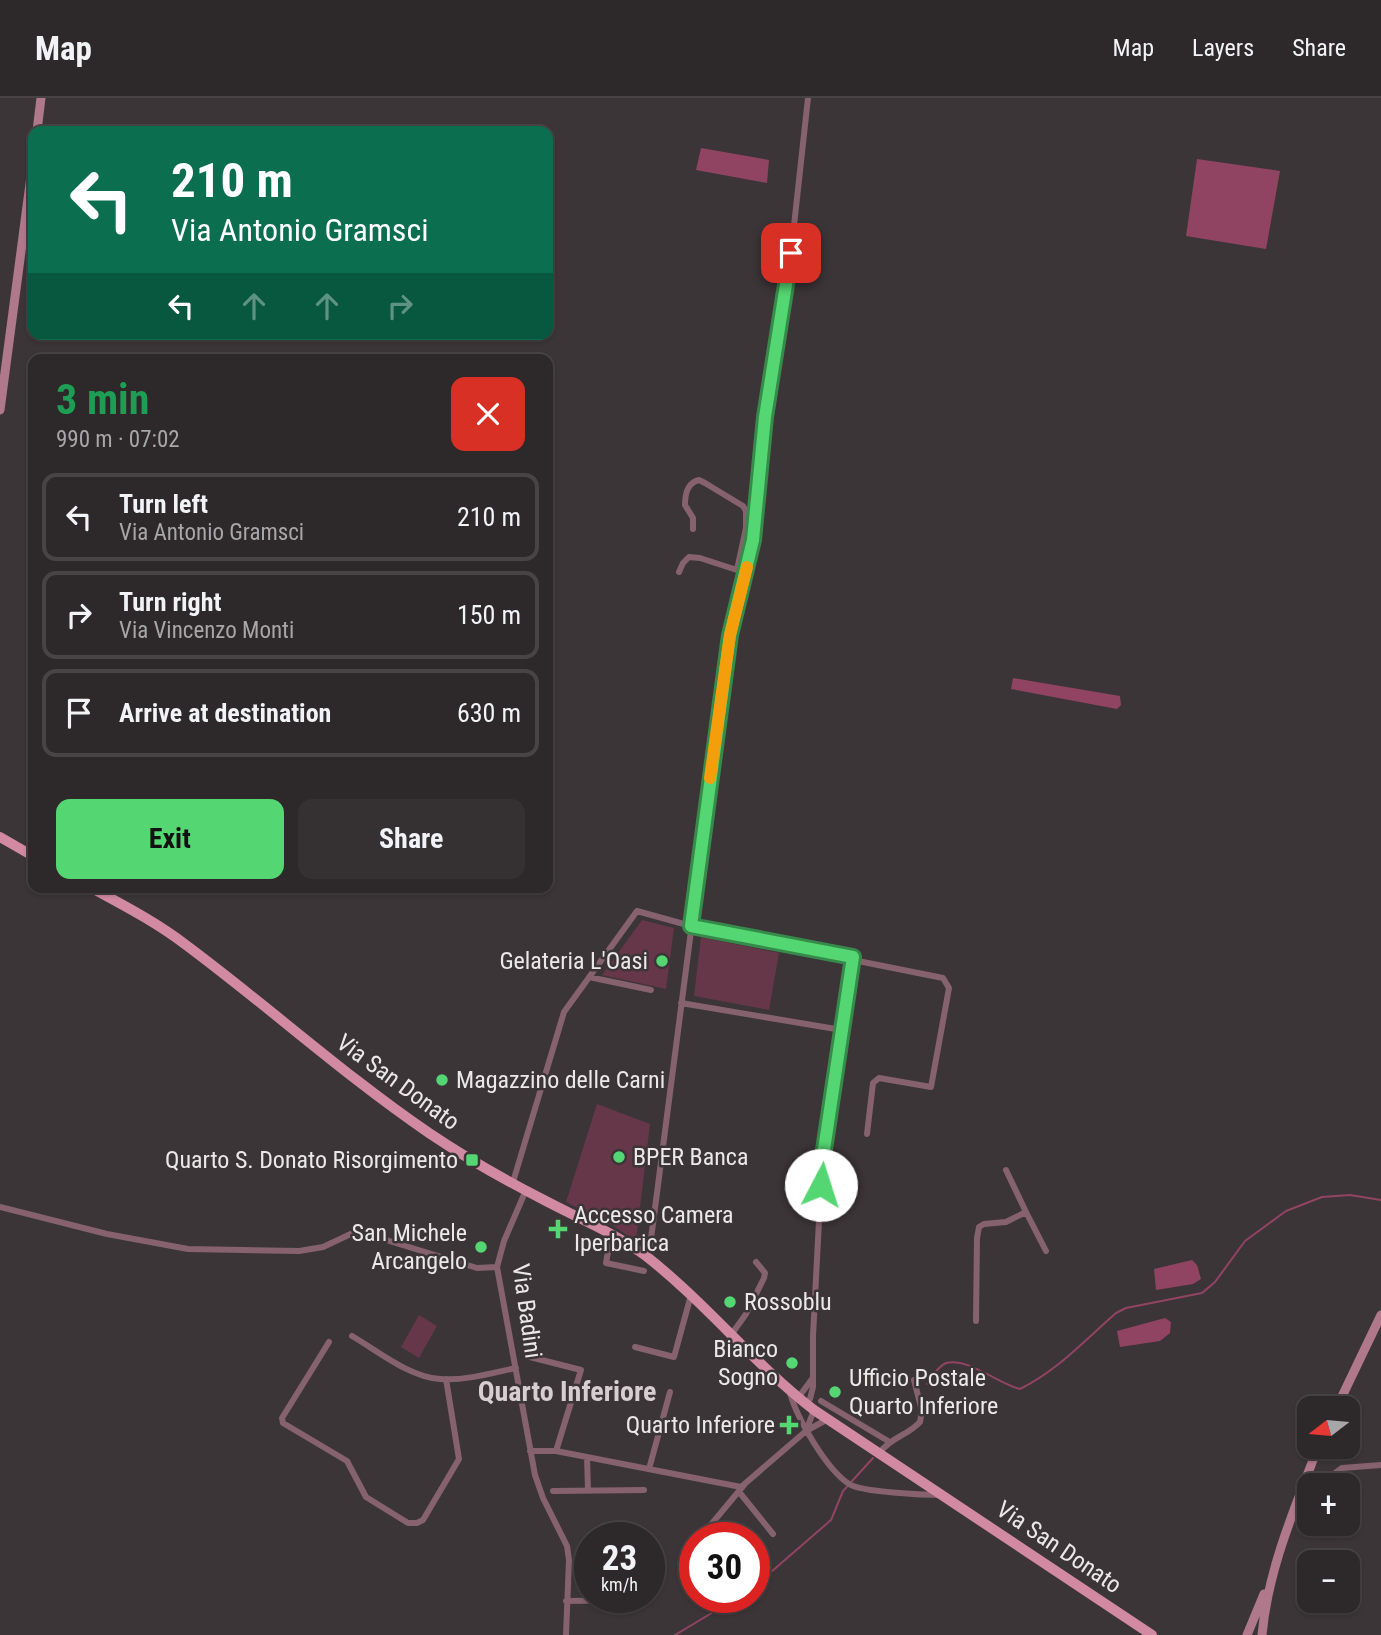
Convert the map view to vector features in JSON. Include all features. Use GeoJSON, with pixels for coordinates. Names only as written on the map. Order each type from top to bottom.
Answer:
{"type":"FeatureCollection","features":[{"type":"Feature","properties":{"kind":"main road"},"geometry":{"type":"LineString","coordinates":[[0,837],[28,853]]}},
{"type":"Feature","properties":{"kind":"main road","name":"Via San Donato"},"geometry":{"type":"LineString","coordinates":[[100,893],[184,943],[291,1029],[409,1118],[466,1157],[611,1234],[644,1255],[691,1295],[814,1410],[1152,1635]]}},
{"type":"Feature","properties":{"kind":"street"},"geometry":{"type":"LineString","coordinates":[[38,126],[41,98]]}},
{"type":"Feature","properties":{"kind":"street"},"geometry":{"type":"LineString","coordinates":[[644,1255],[650,1247],[729,646],[751,550],[765,417],[791,253],[808,98]]}},
{"type":"Feature","properties":{"kind":"street"},"geometry":{"type":"LineString","coordinates":[[0,410],[28,199]]}},
{"type":"Feature","properties":{"kind":"street"},"geometry":{"type":"LineString","coordinates":[[693,529],[693,518],[686,509],[685,499],[688,487],[699,480],[743,506],[748,516],[737,570]]}},
{"type":"Feature","properties":{"kind":"street"},"geometry":{"type":"LineString","coordinates":[[742,548],[751,550]]}},
{"type":"Feature","properties":{"kind":"street"},"geometry":{"type":"LineString","coordinates":[[679,572],[688,557],[700,558],[745,573]]}},
{"type":"Feature","properties":{"kind":"street"},"geometry":{"type":"LineString","coordinates":[[513,1182],[564,1012],[637,911],[691,926],[853,957],[853,960],[943,978],[949,988],[931,1087],[879,1078],[873,1083],[867,1134]]}},
{"type":"Feature","properties":{"kind":"street"},"geometry":{"type":"LineString","coordinates":[[812,1379],[798,1397],[810,1399],[813,1387],[822,1163],[853,960]]}},
{"type":"Feature","properties":{"kind":"street"},"geometry":{"type":"LineString","coordinates":[[589,977],[651,990]]}},
{"type":"Feature","properties":{"kind":"street"},"geometry":{"type":"LineString","coordinates":[[681,1003],[842,1030]]}},
{"type":"Feature","properties":{"kind":"street"},"geometry":{"type":"LineString","coordinates":[[1006,1170],[1046,1251]]}},
{"type":"Feature","properties":{"kind":"street","name":"Via Badini"},"geometry":{"type":"LineString","coordinates":[[526,1190],[508,1231],[497,1267],[530,1451],[543,1498],[567,1546],[569,1560],[566,1635]]}},
{"type":"Feature","properties":{"kind":"street"},"geometry":{"type":"LineString","coordinates":[[0,1207],[107,1234],[188,1250],[299,1251],[323,1247],[356,1231],[477,1268],[497,1267]]}},
{"type":"Feature","properties":{"kind":"street"},"geometry":{"type":"LineString","coordinates":[[976,1321],[979,1227],[984,1224],[1006,1223],[1027,1212]]}},
{"type":"Feature","properties":{"kind":"street"},"geometry":{"type":"LineString","coordinates":[[611,1234],[606,1263],[644,1271]]}},
{"type":"Feature","properties":{"kind":"street"},"geometry":{"type":"LineString","coordinates":[[731,1335],[746,1314],[764,1278],[765,1273],[756,1262]]}},
{"type":"Feature","properties":{"kind":"street"},"geometry":{"type":"LineString","coordinates":[[635,1347],[674,1357],[691,1295]]}},
{"type":"Feature","properties":{"kind":"street"},"geometry":{"type":"LineString","coordinates":[[1342,1396],[1381,1315]]}},
{"type":"Feature","properties":{"kind":"street"},"geometry":{"type":"LineString","coordinates":[[352,1336],[417,1374],[446,1379],[516,1368]]}},
{"type":"Feature","properties":{"kind":"street"},"geometry":{"type":"LineString","coordinates":[[328,1342],[282,1418],[283,1423],[347,1461],[366,1497],[408,1523],[423,1520],[459,1458],[446,1379]]}},
{"type":"Feature","properties":{"kind":"street"},"geometry":{"type":"LineString","coordinates":[[530,1357],[581,1370],[556,1451]]}},
{"type":"Feature","properties":{"kind":"street"},"geometry":{"type":"LineString","coordinates":[[879,1453],[888,1441],[911,1430],[920,1422],[922,1411],[914,1380]]}},
{"type":"Feature","properties":{"kind":"street"},"geometry":{"type":"LineString","coordinates":[[649,1469],[670,1392]]}},
{"type":"Feature","properties":{"kind":"street","name":"Via San Donato"},"geometry":{"type":"LineString","coordinates":[[798,1397],[794,1408],[806,1431],[848,1483],[866,1489],[942,1495]]}},
{"type":"Feature","properties":{"kind":"street"},"geometry":{"type":"LineString","coordinates":[[821,1401],[888,1441]]}},
{"type":"Feature","properties":{"kind":"street"},"geometry":{"type":"LineString","coordinates":[[806,1431],[814,1410]]}},
{"type":"Feature","properties":{"kind":"street"},"geometry":{"type":"LineString","coordinates":[[714,1522],[744,1485],[806,1431],[828,1419]]}},
{"type":"Feature","properties":{"kind":"street"},"geometry":{"type":"LineString","coordinates":[[530,1451],[556,1451],[737,1487],[744,1485]]}},
{"type":"Feature","properties":{"kind":"street"},"geometry":{"type":"LineString","coordinates":[[587,1457],[588,1490]]}},
{"type":"Feature","properties":{"kind":"street"},"geometry":{"type":"LineString","coordinates":[[1335,1473],[1342,1468],[1381,1465]]}},
{"type":"Feature","properties":{"kind":"street"},"geometry":{"type":"LineString","coordinates":[[553,1491],[644,1490]]}},
{"type":"Feature","properties":{"kind":"street"},"geometry":{"type":"LineString","coordinates":[[740,1493],[774,1534]]}},
{"type":"Feature","properties":{"kind":"street"},"geometry":{"type":"LineString","coordinates":[[1262,1635],[1272,1577],[1297,1503]]}},
{"type":"Feature","properties":{"kind":"street"},"geometry":{"type":"LineString","coordinates":[[1247,1635],[1272,1577]]}},
{"type":"Feature","properties":{"kind":"street"},"geometry":{"type":"LineString","coordinates":[[566,1601],[574,1601]]}},
{"type":"Feature","properties":{"kind":"shaded area"},"geometry":{"type":"Polygon","coordinates":[[[701,148],[769,160],[767,183],[696,170],[701,148]]]}},
{"type":"Feature","properties":{"kind":"shaded area"},"geometry":{"type":"Polygon","coordinates":[[[1197,159],[1280,171],[1266,249],[1186,236],[1197,159]]]}},
{"type":"Feature","properties":{"kind":"shaded area"},"geometry":{"type":"Polygon","coordinates":[[[1013,678],[1120,696],[1121,705],[1117,709],[1011,689],[1013,678]]]}},
{"type":"Feature","properties":{"kind":"shaded area"},"geometry":{"type":"Polygon","coordinates":[[[642,920],[674,928],[666,989],[602,975],[642,920]]]}},
{"type":"Feature","properties":{"kind":"shaded area"},"geometry":{"type":"Polygon","coordinates":[[[701,937],[779,953],[769,1010],[694,996],[701,937]]]}},
{"type":"Feature","properties":{"kind":"shaded area"},"geometry":{"type":"Polygon","coordinates":[[[597,1104],[650,1124],[636,1241],[612,1225],[566,1202],[597,1104]]]}},
{"type":"Feature","properties":{"kind":"shaded area"},"geometry":{"type":"Polygon","coordinates":[[[1192,1260],[1197,1265],[1201,1279],[1193,1284],[1156,1290],[1154,1269],[1192,1260]]]}},
{"type":"Feature","properties":{"kind":"shaded area"},"geometry":{"type":"Polygon","coordinates":[[[419,1315],[437,1326],[419,1358],[401,1347],[419,1315]]]}},
{"type":"Feature","properties":{"kind":"shaded area"},"geometry":{"type":"Polygon","coordinates":[[[1165,1318],[1171,1322],[1170,1333],[1160,1341],[1120,1347],[1117,1331],[1165,1318]]]}},
{"type":"Feature","properties":{"kind":"waterway"},"geometry":{"type":"LineString","coordinates":[[927,1384],[940,1367],[954,1362],[973,1367],[1020,1389],[1058,1364],[1116,1313],[1126,1308],[1202,1293],[1215,1282],[1245,1241],[1286,1211],[1322,1197],[1350,1195],[1381,1200]]}},
{"type":"Feature","properties":{"kind":"waterway"},"geometry":{"type":"LineString","coordinates":[[770,1573],[831,1520],[843,1491],[873,1458]]}},
{"type":"Feature","properties":{"kind":"waterway"},"geometry":{"type":"LineString","coordinates":[[675,1635],[711,1613]]}},
{"type":"Feature","properties":{"kind":"slow traffic"},"geometry":{"type":"LineString","coordinates":[[710,778],[730,635],[747,567]]}},
{"type":"Feature","properties":{"kind":"place","name":"Gelateria L'Oasi"},"geometry":{"type":"Point","coordinates":[662,961]}},
{"type":"Feature","properties":{"kind":"place","name":"Magazzino delle Carni"},"geometry":{"type":"Point","coordinates":[442,1080]}},
{"type":"Feature","properties":{"kind":"place","name":"BPER Banca"},"geometry":{"type":"Point","coordinates":[619,1157]}},
{"type":"Feature","properties":{"kind":"place","name":"Quarto S. Donato Risorgimento"},"geometry":{"type":"Point","coordinates":[472,1160]}},
{"type":"Feature","properties":{"kind":"place","name":"Accesso Camera Iperbarica"},"geometry":{"type":"Point","coordinates":[558,1229]}},
{"type":"Feature","properties":{"kind":"place","name":"San Michele Arcangelo"},"geometry":{"type":"Point","coordinates":[481,1247]}},
{"type":"Feature","properties":{"kind":"place","name":"Rossoblu"},"geometry":{"type":"Point","coordinates":[730,1302]}},
{"type":"Feature","properties":{"kind":"place","name":"Bianco Sogno"},"geometry":{"type":"Point","coordinates":[792,1363]}},
{"type":"Feature","properties":{"kind":"place","name":"Ufficio Postale Quarto Inferiore"},"geometry":{"type":"Point","coordinates":[835,1392]}},
{"type":"Feature","properties":{"kind":"place","name":"Quarto Inferiore"},"geometry":{"type":"Point","coordinates":[789,1425]}},
{"type":"Feature","properties":{"kind":"district","name":"Quarto Inferiore"},"geometry":{"type":"Point","coordinates":[567,1391]}},
{"type":"Feature","properties":{"kind":"route"},"geometry":{"type":"LineString","coordinates":[[791,253],[765,417],[753,540],[730,635],[691,926],[853,957],[821,1185]]}}]}
